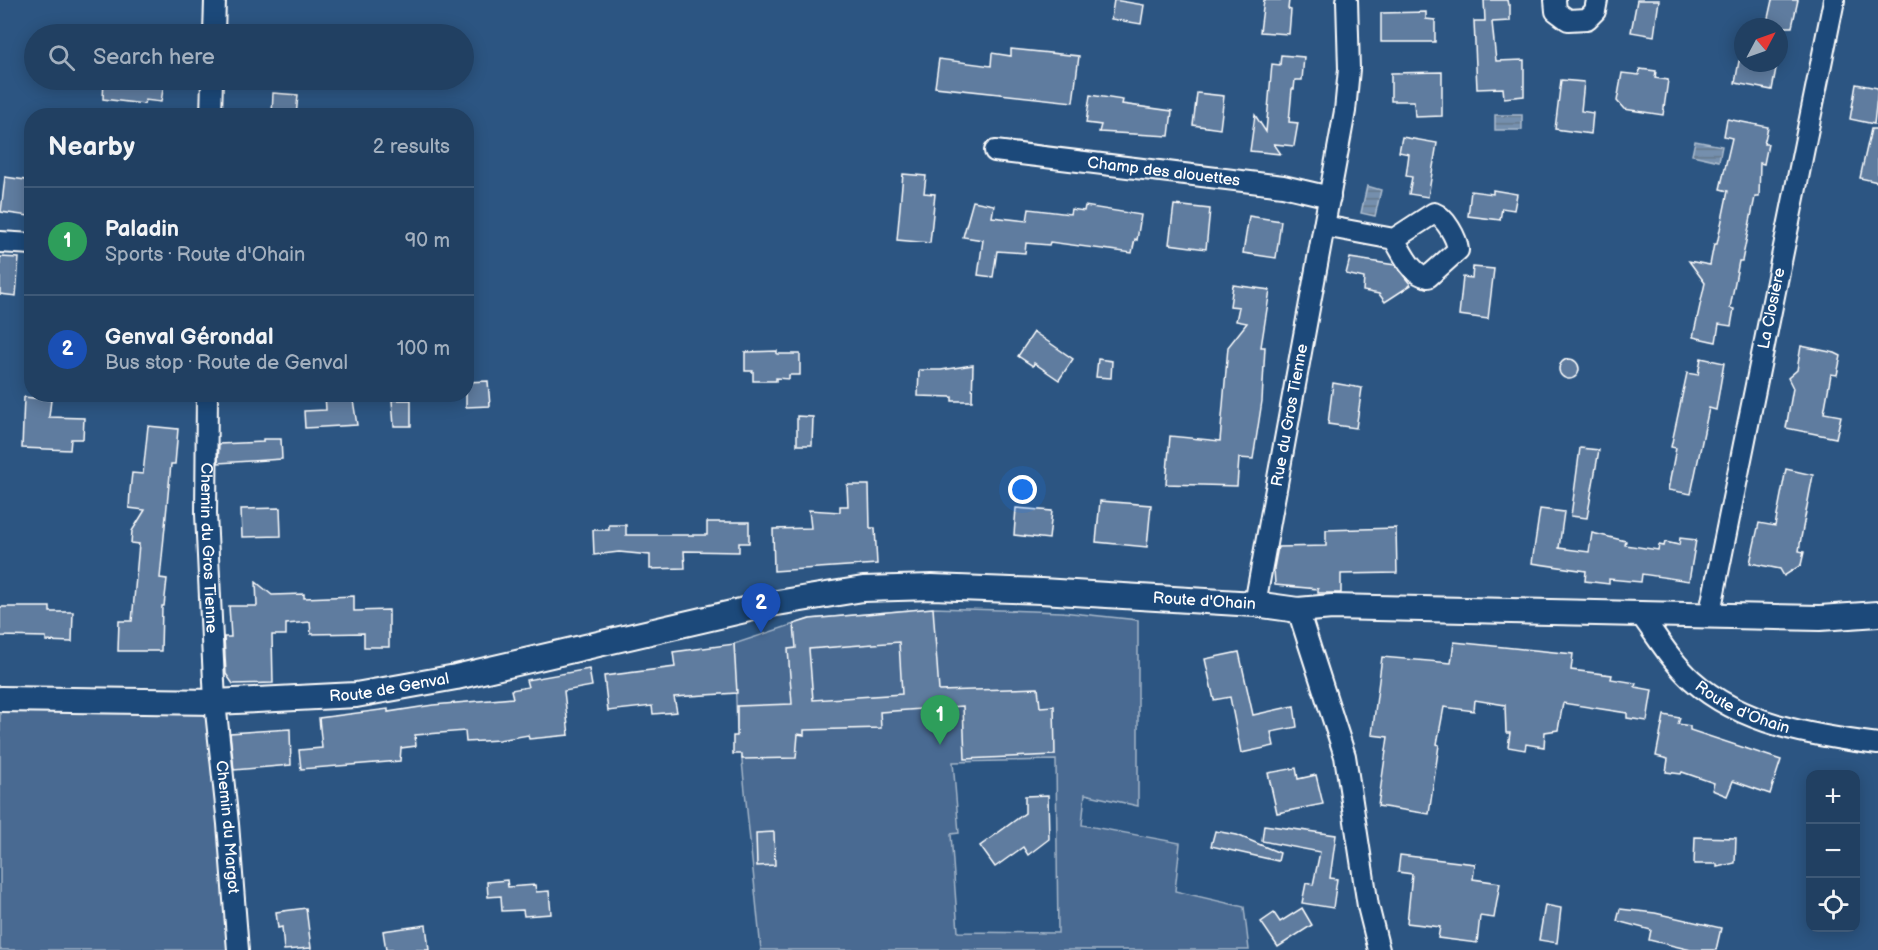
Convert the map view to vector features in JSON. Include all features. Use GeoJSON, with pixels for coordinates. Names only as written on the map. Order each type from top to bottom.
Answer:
{"type":"FeatureCollection","features":[{"type":"Feature","properties":{"kind":"main road","name":"Route d'Ohain"},"geometry":{"type":"LineString","coordinates":[[771,604],[863,589],[932,588],[1041,591],[1255,604],[1298,610],[1332,607],[1820,618],[1878,614]]}},
{"type":"Feature","properties":{"kind":"main road","name":"Route de Genval"},"geometry":{"type":"LineString","coordinates":[[0,699],[215,702],[356,694],[404,687],[771,604]]}},
{"type":"Feature","properties":{"kind":"street"},"geometry":{"type":"LineString","coordinates":[[214,24],[215,0]]}},
{"type":"Feature","properties":{"kind":"street","name":"Rue du Gros Tienne"},"geometry":{"type":"LineString","coordinates":[[1255,604],[1345,111],[1349,69],[1347,0]]}},
{"type":"Feature","properties":{"kind":"street"},"geometry":{"type":"LineString","coordinates":[[1556,0],[1556,10],[1568,20],[1587,19],[1595,12],[1597,0]]}},
{"type":"Feature","properties":{"kind":"street","name":"La Closière"},"geometry":{"type":"LineString","coordinates":[[1709,616],[1834,0]]}},
{"type":"Feature","properties":{"kind":"street"},"geometry":{"type":"LineString","coordinates":[[211,108],[212,90]]}},
{"type":"Feature","properties":{"kind":"street","name":"Champ des alouettes"},"geometry":{"type":"LineString","coordinates":[[995,151],[1283,186],[1330,197]]}},
{"type":"Feature","properties":{"kind":"street"},"geometry":{"type":"LineString","coordinates":[[1324,226],[1394,239]]}},
{"type":"Feature","properties":{"kind":"street"},"geometry":{"type":"LineString","coordinates":[[0,242],[24,244]]}},
{"type":"Feature","properties":{"kind":"street","name":"Chemin du Gros Tienne"},"geometry":{"type":"LineString","coordinates":[[207,402],[206,514],[215,702]]}},
{"type":"Feature","properties":{"kind":"street"},"geometry":{"type":"LineString","coordinates":[[1298,610],[1345,756],[1368,906],[1379,950]]}},
{"type":"Feature","properties":{"kind":"street","name":"Route d'Ohain"},"geometry":{"type":"LineString","coordinates":[[1641,615],[1693,680],[1726,703],[1797,731],[1878,744]]}},
{"type":"Feature","properties":{"kind":"street","name":"Chemin du Margot"},"geometry":{"type":"LineString","coordinates":[[215,702],[238,950]]}},
{"type":"Feature","properties":{"kind":"shaded area"},"geometry":{"type":"Polygon","coordinates":[[[1495,115],[1522,115],[1522,130],[1495,130],[1495,115]]]}},
{"type":"Feature","properties":{"kind":"shaded area"},"geometry":{"type":"Polygon","coordinates":[[[1695,141],[1722,146],[1719,161],[1692,155],[1695,141]]]}},
{"type":"Feature","properties":{"kind":"shaded area"},"geometry":{"type":"Polygon","coordinates":[[[1367,186],[1381,190],[1375,216],[1361,213],[1367,186]]]}},
{"type":"Feature","properties":{"kind":"shaded area"},"geometry":{"type":"Polygon","coordinates":[[[933,608],[1062,612],[1138,620],[1138,806],[1085,794],[1082,825],[1180,843],[1175,891],[1244,907],[1249,950],[761,950],[742,761],[742,731],[737,730],[734,644],[809,619],[933,608]],[[1056,760],[953,762],[959,833],[951,834],[958,932],[1058,933],[1056,760]]]}},
{"type":"Feature","properties":{"kind":"shaded area"},"geometry":{"type":"Polygon","coordinates":[[[218,709],[242,950],[0,950],[0,710],[218,709]]]}},
{"type":"Feature","properties":{"kind":"building"},"geometry":{"type":"Polygon","coordinates":[[[1114,0],[1144,5],[1141,24],[1111,19],[1114,0]]]}},
{"type":"Feature","properties":{"kind":"building"},"geometry":{"type":"Polygon","coordinates":[[[1264,0],[1289,0],[1288,9],[1291,10],[1289,34],[1260,32],[1264,0]]]}},
{"type":"Feature","properties":{"kind":"building"},"geometry":{"type":"Polygon","coordinates":[[[1484,0],[1507,0],[1510,5],[1510,21],[1492,22],[1496,61],[1524,60],[1524,96],[1504,98],[1503,88],[1477,89],[1474,21],[1485,21],[1484,0]]]}},
{"type":"Feature","properties":{"kind":"building"},"geometry":{"type":"Polygon","coordinates":[[[1637,0],[1659,0],[1654,36],[1631,32],[1637,0]]]}},
{"type":"Feature","properties":{"kind":"building"},"geometry":{"type":"Polygon","coordinates":[[[1772,0],[1798,0],[1792,27],[1788,27],[1788,18],[1768,18],[1772,0]]]}},
{"type":"Feature","properties":{"kind":"building"},"geometry":{"type":"Polygon","coordinates":[[[1426,12],[1426,19],[1435,20],[1435,42],[1381,42],[1381,13],[1426,12]]]}},
{"type":"Feature","properties":{"kind":"building"},"geometry":{"type":"Polygon","coordinates":[[[1011,49],[1079,56],[1073,102],[935,87],[939,59],[991,66],[992,53],[1011,56],[1011,49]]]}},
{"type":"Feature","properties":{"kind":"building"},"geometry":{"type":"Polygon","coordinates":[[[1281,55],[1304,57],[1302,80],[1295,80],[1294,89],[1292,89],[1289,122],[1298,123],[1294,146],[1274,144],[1281,154],[1250,151],[1255,115],[1266,132],[1272,64],[1280,65],[1281,55]]]}},
{"type":"Feature","properties":{"kind":"building"},"geometry":{"type":"Polygon","coordinates":[[[1640,69],[1656,71],[1655,78],[1668,80],[1663,115],[1624,109],[1617,101],[1622,73],[1639,75],[1640,69]]]}},
{"type":"Feature","properties":{"kind":"building"},"geometry":{"type":"Polygon","coordinates":[[[1442,72],[1442,116],[1415,117],[1414,101],[1391,101],[1391,73],[1442,72]]]}},
{"type":"Feature","properties":{"kind":"building"},"geometry":{"type":"Polygon","coordinates":[[[1737,72],[1775,72],[1772,90],[1735,83],[1737,72]]]}},
{"type":"Feature","properties":{"kind":"building"},"geometry":{"type":"Polygon","coordinates":[[[1561,80],[1584,82],[1581,111],[1593,113],[1591,134],[1555,129],[1561,80]]]}},
{"type":"Feature","properties":{"kind":"building"},"geometry":{"type":"Polygon","coordinates":[[[1856,84],[1878,88],[1874,124],[1850,119],[1856,84]]]}},
{"type":"Feature","properties":{"kind":"building"},"geometry":{"type":"Polygon","coordinates":[[[103,90],[163,90],[161,102],[145,100],[144,104],[103,99],[103,90]]]}},
{"type":"Feature","properties":{"kind":"building"},"geometry":{"type":"Polygon","coordinates":[[[273,93],[298,95],[297,108],[272,108],[273,93]]]}},
{"type":"Feature","properties":{"kind":"building"},"geometry":{"type":"Polygon","coordinates":[[[1197,93],[1224,96],[1220,129],[1193,125],[1197,93]]]}},
{"type":"Feature","properties":{"kind":"building"},"geometry":{"type":"Polygon","coordinates":[[[1090,95],[1123,100],[1122,104],[1172,111],[1169,136],[1099,132],[1101,125],[1086,123],[1090,95]]]}},
{"type":"Feature","properties":{"kind":"building"},"geometry":{"type":"Polygon","coordinates":[[[1727,119],[1768,127],[1764,144],[1768,144],[1764,164],[1760,163],[1759,197],[1755,197],[1742,261],[1739,261],[1730,308],[1734,309],[1731,326],[1719,324],[1716,342],[1693,337],[1705,283],[1689,261],[1710,265],[1714,244],[1717,244],[1728,191],[1720,189],[1732,138],[1724,136],[1727,119]]]}},
{"type":"Feature","properties":{"kind":"building"},"geometry":{"type":"Polygon","coordinates":[[[1871,129],[1878,129],[1878,182],[1860,178],[1871,129]]]}},
{"type":"Feature","properties":{"kind":"building"},"geometry":{"type":"Polygon","coordinates":[[[1402,137],[1437,143],[1428,197],[1409,194],[1412,177],[1406,176],[1409,154],[1399,152],[1402,137]]]}},
{"type":"Feature","properties":{"kind":"building"},"geometry":{"type":"Polygon","coordinates":[[[903,174],[926,176],[924,193],[935,194],[930,243],[897,240],[903,174]]]}},
{"type":"Feature","properties":{"kind":"building"},"geometry":{"type":"Polygon","coordinates":[[[5,177],[24,180],[24,215],[1,212],[5,177]]]}},
{"type":"Feature","properties":{"kind":"building"},"geometry":{"type":"Polygon","coordinates":[[[1493,190],[1517,194],[1514,210],[1502,208],[1500,220],[1468,216],[1471,191],[1493,194],[1493,190]]]}},
{"type":"Feature","properties":{"kind":"building"},"geometry":{"type":"Polygon","coordinates":[[[973,201],[994,205],[992,217],[1027,221],[1029,209],[1070,214],[1071,209],[1084,211],[1085,206],[1141,215],[1137,240],[1135,239],[1132,253],[1050,242],[1049,245],[1026,243],[1025,253],[997,251],[993,277],[978,275],[983,240],[963,237],[973,201]]]}},
{"type":"Feature","properties":{"kind":"building"},"geometry":{"type":"Polygon","coordinates":[[[1174,205],[1210,209],[1206,249],[1169,244],[1174,205]]]}},
{"type":"Feature","properties":{"kind":"building"},"geometry":{"type":"Polygon","coordinates":[[[1249,216],[1281,221],[1276,258],[1243,253],[1249,216]]]}},
{"type":"Feature","properties":{"kind":"building"},"geometry":{"type":"Polygon","coordinates":[[[0,257],[19,258],[16,296],[0,294],[0,257]]]}},
{"type":"Feature","properties":{"kind":"building"},"geometry":{"type":"Polygon","coordinates":[[[1350,258],[1395,265],[1411,285],[1385,302],[1379,294],[1363,291],[1364,278],[1346,274],[1350,258]]]}},
{"type":"Feature","properties":{"kind":"building"},"geometry":{"type":"Polygon","coordinates":[[[1473,267],[1494,269],[1488,319],[1459,315],[1463,277],[1472,278],[1473,267]]]}},
{"type":"Feature","properties":{"kind":"building"},"geometry":{"type":"Polygon","coordinates":[[[1233,285],[1270,290],[1261,347],[1265,347],[1262,401],[1253,459],[1239,458],[1237,486],[1166,484],[1170,436],[1220,441],[1228,347],[1247,323],[1236,321],[1239,307],[1230,306],[1233,285]]]}},
{"type":"Feature","properties":{"kind":"building"},"geometry":{"type":"Polygon","coordinates":[[[1034,332],[1073,359],[1059,380],[1034,363],[1033,366],[1018,356],[1034,332]]]}},
{"type":"Feature","properties":{"kind":"building"},"geometry":{"type":"Polygon","coordinates":[[[1801,346],[1841,356],[1837,375],[1831,374],[1824,413],[1841,416],[1836,438],[1786,428],[1793,388],[1788,378],[1797,370],[1801,346]]]}},
{"type":"Feature","properties":{"kind":"building"},"geometry":{"type":"Polygon","coordinates":[[[777,351],[777,354],[800,354],[800,375],[789,375],[789,379],[776,378],[776,381],[753,381],[753,371],[745,371],[745,352],[777,351]]]}},
{"type":"Feature","properties":{"kind":"building"},"geometry":{"type":"Polygon","coordinates":[[[1701,358],[1724,363],[1716,410],[1709,408],[1691,494],[1668,490],[1676,448],[1671,447],[1687,373],[1698,375],[1701,358]]]}},
{"type":"Feature","properties":{"kind":"building"},"geometry":{"type":"Polygon","coordinates":[[[1098,359],[1112,361],[1111,378],[1096,377],[1098,359]]]}},
{"type":"Feature","properties":{"kind":"building"},"geometry":{"type":"Polygon","coordinates":[[[1569,359],[1576,362],[1579,369],[1576,376],[1569,379],[1562,376],[1559,369],[1562,362],[1569,359]]]}},
{"type":"Feature","properties":{"kind":"building"},"geometry":{"type":"Polygon","coordinates":[[[973,365],[972,401],[952,401],[952,397],[918,396],[919,370],[941,370],[973,365]]]}},
{"type":"Feature","properties":{"kind":"building"},"geometry":{"type":"Polygon","coordinates":[[[488,381],[490,406],[466,407],[466,402],[474,402],[474,382],[488,381]]]}},
{"type":"Feature","properties":{"kind":"building"},"geometry":{"type":"Polygon","coordinates":[[[1333,383],[1362,388],[1356,428],[1328,424],[1333,383]]]}},
{"type":"Feature","properties":{"kind":"building"},"geometry":{"type":"Polygon","coordinates":[[[24,397],[24,402],[51,402],[49,417],[84,418],[83,439],[71,439],[70,450],[22,448],[24,397]]]}},
{"type":"Feature","properties":{"kind":"building"},"geometry":{"type":"Polygon","coordinates":[[[326,402],[353,402],[357,425],[305,428],[304,411],[326,410],[326,402]]]}},
{"type":"Feature","properties":{"kind":"building"},"geometry":{"type":"Polygon","coordinates":[[[392,402],[411,402],[411,426],[394,426],[392,402]]]}},
{"type":"Feature","properties":{"kind":"building"},"geometry":{"type":"Polygon","coordinates":[[[797,416],[813,417],[812,445],[797,445],[797,416]]]}},
{"type":"Feature","properties":{"kind":"building"},"geometry":{"type":"Polygon","coordinates":[[[148,426],[178,429],[175,464],[171,464],[160,578],[167,579],[164,606],[162,606],[161,651],[118,651],[119,621],[132,621],[139,544],[131,543],[132,531],[145,510],[129,508],[130,491],[132,473],[143,474],[148,426]]]}},
{"type":"Feature","properties":{"kind":"building"},"geometry":{"type":"Polygon","coordinates":[[[263,439],[281,439],[282,459],[218,463],[219,444],[263,442],[263,439]]]}},
{"type":"Feature","properties":{"kind":"building"},"geometry":{"type":"Polygon","coordinates":[[[1580,448],[1599,450],[1587,518],[1571,516],[1580,448]]]}},
{"type":"Feature","properties":{"kind":"building"},"geometry":{"type":"Polygon","coordinates":[[[1786,469],[1813,475],[1799,551],[1804,552],[1801,565],[1784,576],[1780,569],[1750,563],[1759,523],[1775,526],[1786,469]]]}},
{"type":"Feature","properties":{"kind":"building"},"geometry":{"type":"Polygon","coordinates":[[[847,485],[869,485],[870,528],[875,528],[877,564],[774,571],[773,529],[811,528],[809,510],[840,512],[840,506],[848,506],[847,485]]]}},
{"type":"Feature","properties":{"kind":"building"},"geometry":{"type":"Polygon","coordinates":[[[1100,501],[1151,505],[1147,547],[1096,542],[1100,501]]]}},
{"type":"Feature","properties":{"kind":"building"},"geometry":{"type":"Polygon","coordinates":[[[280,508],[281,536],[242,537],[241,509],[280,508]]]}},
{"type":"Feature","properties":{"kind":"building"},"geometry":{"type":"Polygon","coordinates":[[[1016,508],[1052,511],[1049,539],[1014,535],[1016,508]]]}},
{"type":"Feature","properties":{"kind":"building"},"geometry":{"type":"Polygon","coordinates":[[[1540,509],[1564,512],[1559,548],[1589,552],[1592,533],[1626,541],[1625,545],[1658,550],[1659,545],[1664,546],[1665,542],[1679,545],[1680,538],[1696,540],[1689,581],[1642,574],[1641,582],[1609,579],[1609,584],[1585,581],[1586,571],[1532,563],[1540,509]]]}},
{"type":"Feature","properties":{"kind":"building"},"geometry":{"type":"Polygon","coordinates":[[[707,522],[749,522],[749,543],[739,543],[739,552],[684,551],[685,568],[650,569],[650,555],[619,552],[594,555],[593,530],[609,530],[609,525],[626,525],[626,535],[707,535],[707,522]]]}},
{"type":"Feature","properties":{"kind":"building"},"geometry":{"type":"Polygon","coordinates":[[[1396,528],[1397,573],[1341,574],[1341,593],[1318,593],[1318,589],[1275,585],[1274,568],[1278,547],[1326,546],[1326,530],[1396,528]]]}},
{"type":"Feature","properties":{"kind":"building"},"geometry":{"type":"Polygon","coordinates":[[[256,582],[272,595],[304,594],[304,598],[354,596],[354,611],[389,610],[389,647],[364,647],[364,633],[311,634],[310,622],[286,624],[286,635],[272,635],[273,683],[233,684],[226,674],[224,637],[231,637],[229,606],[257,606],[256,582]]]}},
{"type":"Feature","properties":{"kind":"building"},"geometry":{"type":"Polygon","coordinates":[[[0,607],[50,607],[50,612],[73,612],[72,642],[46,641],[46,637],[0,636],[0,607]]]}},
{"type":"Feature","properties":{"kind":"building"},"geometry":{"type":"Polygon","coordinates":[[[933,608],[939,691],[1038,688],[1040,707],[1054,706],[1055,755],[965,759],[963,706],[880,712],[881,728],[804,730],[804,735],[798,734],[796,758],[742,759],[742,754],[733,754],[733,736],[737,736],[737,706],[792,704],[788,649],[796,648],[794,624],[810,619],[933,608]],[[899,642],[809,649],[813,700],[902,694],[899,642]]]}},
{"type":"Feature","properties":{"kind":"building"},"geometry":{"type":"Polygon","coordinates":[[[1454,642],[1573,654],[1571,670],[1612,675],[1611,679],[1636,683],[1635,687],[1652,690],[1647,721],[1627,718],[1627,713],[1563,703],[1558,730],[1545,732],[1544,747],[1526,744],[1525,750],[1508,747],[1510,733],[1506,733],[1505,705],[1475,700],[1474,711],[1444,707],[1429,814],[1378,806],[1388,737],[1372,735],[1382,657],[1451,663],[1454,642]]]}},
{"type":"Feature","properties":{"kind":"building"},"geometry":{"type":"Polygon","coordinates":[[[734,644],[737,693],[674,697],[677,712],[653,714],[652,706],[608,711],[604,676],[675,667],[673,652],[734,644]]]}},
{"type":"Feature","properties":{"kind":"building"},"geometry":{"type":"Polygon","coordinates":[[[1239,652],[1253,715],[1294,706],[1297,727],[1271,732],[1274,746],[1241,753],[1230,697],[1214,700],[1205,659],[1239,652]]]}},
{"type":"Feature","properties":{"kind":"building"},"geometry":{"type":"Polygon","coordinates":[[[589,669],[592,686],[564,691],[569,735],[529,739],[528,735],[466,742],[465,731],[415,735],[416,746],[401,748],[400,761],[301,769],[299,750],[322,748],[319,718],[388,709],[388,712],[433,705],[513,698],[511,690],[528,687],[526,680],[589,669]]]}},
{"type":"Feature","properties":{"kind":"building"},"geometry":{"type":"Polygon","coordinates":[[[1664,715],[1680,718],[1678,724],[1690,726],[1690,730],[1781,760],[1770,794],[1733,781],[1727,796],[1712,790],[1714,783],[1682,772],[1681,774],[1666,772],[1668,759],[1656,756],[1664,715]]]}},
{"type":"Feature","properties":{"kind":"building"},"geometry":{"type":"Polygon","coordinates":[[[290,729],[291,765],[234,770],[230,733],[290,729]]]}},
{"type":"Feature","properties":{"kind":"building"},"geometry":{"type":"Polygon","coordinates":[[[1296,768],[1298,779],[1316,775],[1323,804],[1277,813],[1268,773],[1296,768]]]}},
{"type":"Feature","properties":{"kind":"building"},"geometry":{"type":"Polygon","coordinates":[[[1048,795],[1049,839],[1028,855],[1023,847],[995,867],[980,846],[1025,813],[1025,796],[1048,795]]]}},
{"type":"Feature","properties":{"kind":"building"},"geometry":{"type":"Polygon","coordinates":[[[1264,825],[1336,835],[1330,878],[1337,879],[1333,908],[1302,903],[1306,883],[1313,885],[1320,852],[1262,841],[1264,825]]]}},
{"type":"Feature","properties":{"kind":"building"},"geometry":{"type":"Polygon","coordinates":[[[1215,831],[1237,835],[1280,853],[1278,861],[1211,846],[1215,831]]]}},
{"type":"Feature","properties":{"kind":"building"},"geometry":{"type":"Polygon","coordinates":[[[774,832],[775,865],[757,866],[756,833],[774,832]]]}},
{"type":"Feature","properties":{"kind":"building"},"geometry":{"type":"Polygon","coordinates":[[[1695,837],[1736,838],[1735,863],[1717,867],[1717,864],[1694,864],[1695,837]]]}},
{"type":"Feature","properties":{"kind":"building"},"geometry":{"type":"Polygon","coordinates":[[[1400,855],[1475,864],[1473,879],[1500,883],[1494,918],[1480,916],[1477,943],[1438,938],[1440,927],[1407,923],[1412,874],[1398,872],[1400,855]]]}},
{"type":"Feature","properties":{"kind":"building"},"geometry":{"type":"Polygon","coordinates":[[[507,880],[508,887],[535,885],[536,892],[549,891],[551,914],[524,916],[523,910],[502,911],[501,896],[488,897],[487,882],[507,880]]]}},
{"type":"Feature","properties":{"kind":"building"},"geometry":{"type":"Polygon","coordinates":[[[1545,905],[1561,908],[1557,943],[1539,940],[1545,905]]]}},
{"type":"Feature","properties":{"kind":"building"},"geometry":{"type":"Polygon","coordinates":[[[306,908],[311,948],[284,950],[282,927],[278,928],[276,912],[306,908]]]}},
{"type":"Feature","properties":{"kind":"building"},"geometry":{"type":"Polygon","coordinates":[[[1302,908],[1312,925],[1278,947],[1261,922],[1274,913],[1280,922],[1302,908]]]}},
{"type":"Feature","properties":{"kind":"building"},"geometry":{"type":"Polygon","coordinates":[[[1620,909],[1655,913],[1721,928],[1716,950],[1691,950],[1649,940],[1651,930],[1617,921],[1620,909]]]}},
{"type":"Feature","properties":{"kind":"building"},"geometry":{"type":"Polygon","coordinates":[[[426,925],[429,950],[386,950],[383,931],[426,925]]]}},
{"type":"Feature","properties":{"kind":"place","name":"Genval Gérondal"},"geometry":{"type":"Point","coordinates":[761,633]}},
{"type":"Feature","properties":{"kind":"place","name":"Paladin"},"geometry":{"type":"Point","coordinates":[940,745]}}]}
